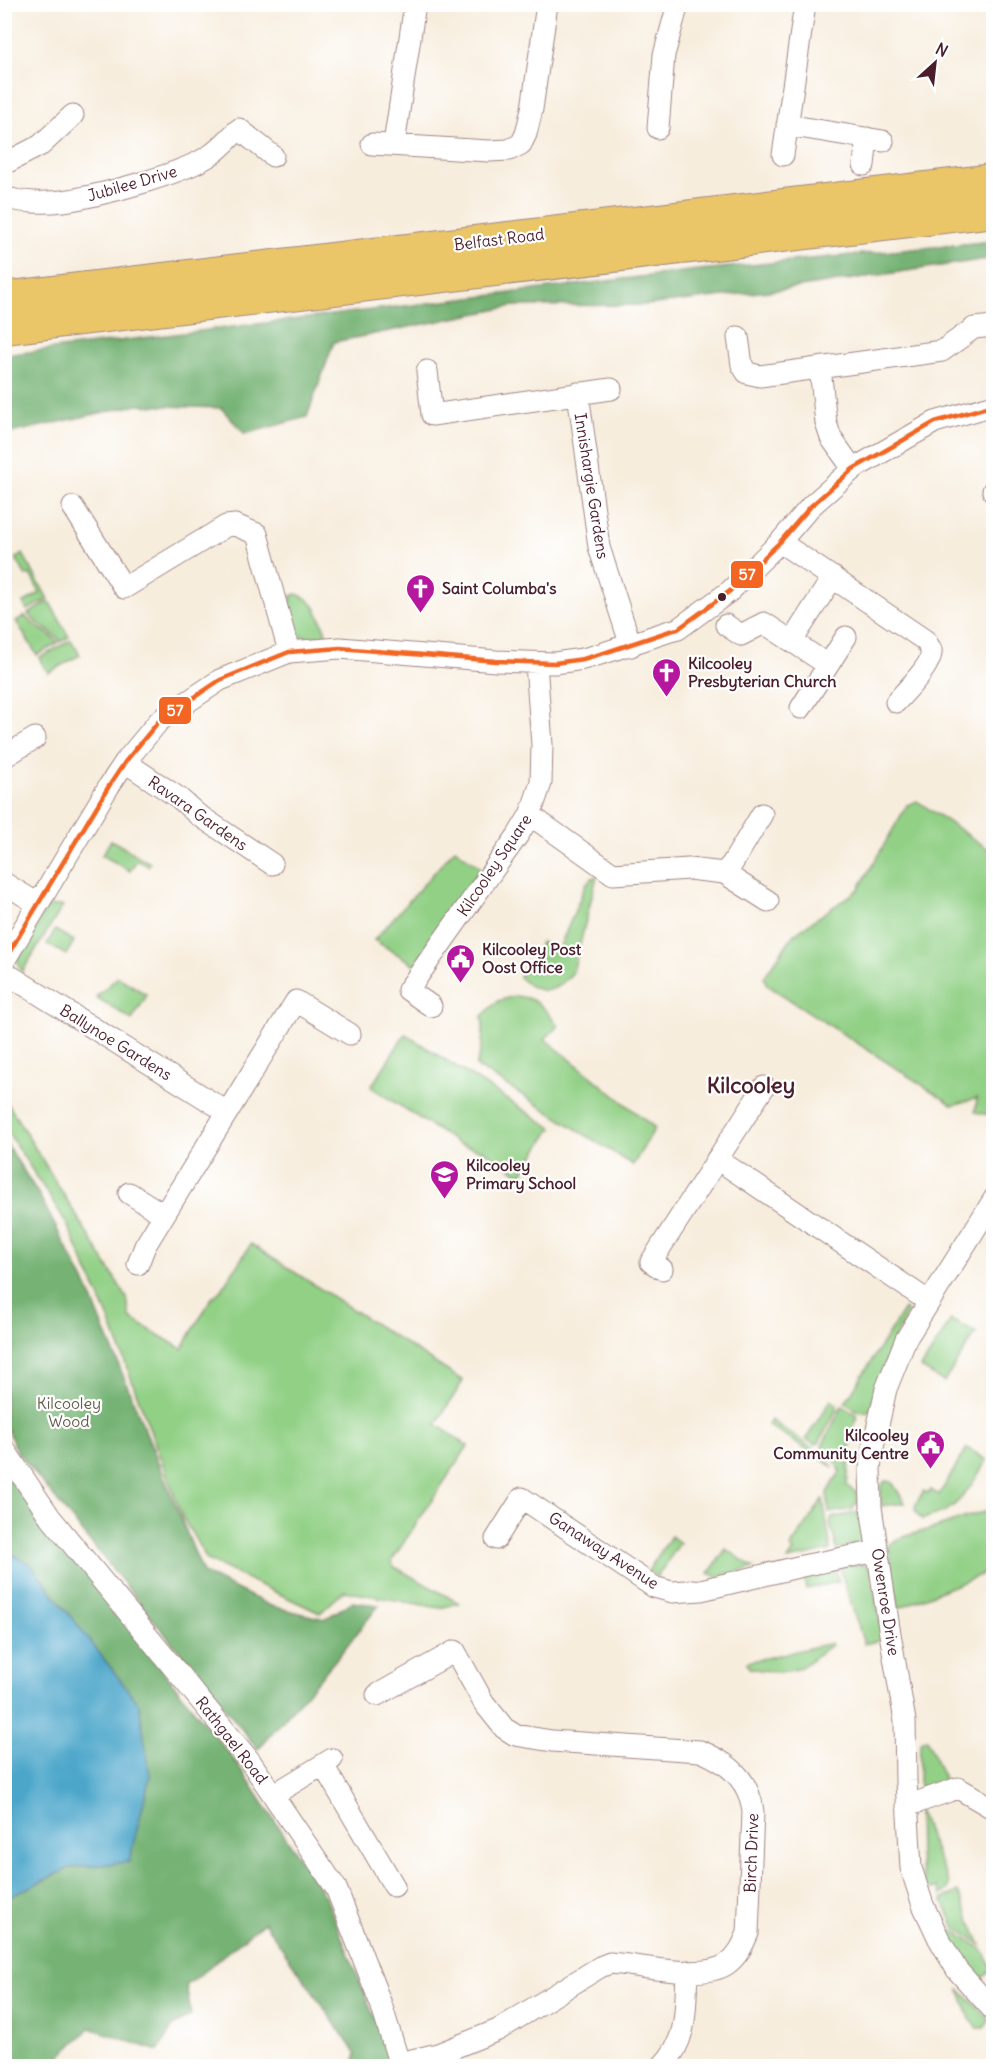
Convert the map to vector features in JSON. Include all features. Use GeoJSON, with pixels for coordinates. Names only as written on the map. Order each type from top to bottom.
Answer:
{"type":"FeatureCollection","features":[{"type":"Feature","properties":{"kind":"highway","name":"Belfast Road"},"geometry":{"type":"LineString","coordinates":[[4,298],[993,180]]}},
{"type":"Feature","properties":{"kind":"highway","name":"Belfast Road"},"geometry":{"type":"LineString","coordinates":[[4,328],[993,211]]}},
{"type":"Feature","properties":{"kind":"street"},"geometry":{"type":"LineString","coordinates":[[394,144],[415,4]]}},
{"type":"Feature","properties":{"kind":"street"},"geometry":{"type":"LineString","coordinates":[[372,144],[489,151],[509,150],[521,144],[532,109],[548,4]]}},
{"type":"Feature","properties":{"kind":"street"},"geometry":{"type":"LineString","coordinates":[[658,131],[664,55],[678,4]]}},
{"type":"Feature","properties":{"kind":"street"},"geometry":{"type":"LineString","coordinates":[[783,154],[805,4]]}},
{"type":"Feature","properties":{"kind":"street"},"geometry":{"type":"LineString","coordinates":[[4,164],[41,145],[74,115]]}},
{"type":"Feature","properties":{"kind":"street"},"geometry":{"type":"LineString","coordinates":[[787,125],[875,140],[864,165]]}},
{"type":"Feature","properties":{"kind":"street","name":"Jubilee Drive"},"geometry":{"type":"LineString","coordinates":[[4,197],[15,201],[63,201],[118,189],[179,171],[212,154],[239,129],[273,156]]}},
{"type":"Feature","properties":{"kind":"street"},"geometry":{"type":"LineString","coordinates":[[738,337],[742,365],[747,373],[760,376],[942,351],[974,328],[993,326]]}},
{"type":"Feature","properties":{"kind":"street"},"geometry":{"type":"LineString","coordinates":[[819,368],[826,423],[831,438],[853,469]]}},
{"type":"Feature","properties":{"kind":"street","name":"Innishargie Gardens"},"geometry":{"type":"LineString","coordinates":[[427,371],[432,415],[611,389]]}},
{"type":"Feature","properties":{"kind":"street","name":"Innishargie Gardens"},"geometry":{"type":"LineString","coordinates":[[578,393],[599,547],[631,646]]}},
{"type":"Feature","properties":{"kind":"street"},"geometry":{"type":"LineString","coordinates":[[4,961],[125,762],[159,722],[220,680],[289,652],[340,648],[536,663],[583,659],[631,646],[678,628],[730,591],[780,542],[811,506],[853,469],[936,422],[993,405]]}},
{"type":"Feature","properties":{"kind":"street"},"geometry":{"type":"LineString","coordinates":[[73,507],[124,588],[226,526],[235,525],[257,534],[289,652]]}},
{"type":"Feature","properties":{"kind":"street"},"geometry":{"type":"LineString","coordinates":[[780,542],[926,641],[931,650],[931,657],[896,702]]}},
{"type":"Feature","properties":{"kind":"street"},"geometry":{"type":"LineString","coordinates":[[792,641],[832,577]]}},
{"type":"Feature","properties":{"kind":"street"},"geometry":{"type":"LineString","coordinates":[[726,625],[741,635],[764,623],[828,665]]}},
{"type":"Feature","properties":{"kind":"street"},"geometry":{"type":"LineString","coordinates":[[801,708],[846,637]]}},
{"type":"Feature","properties":{"kind":"street","name":"Kilcooley Square"},"geometry":{"type":"LineString","coordinates":[[430,1005],[408,990],[512,843],[530,814],[541,783],[542,746],[536,663]]}},
{"type":"Feature","properties":{"kind":"street"},"geometry":{"type":"LineString","coordinates":[[4,757],[35,738]]}},
{"type":"Feature","properties":{"kind":"street","name":"Ravara Gardens"},"geometry":{"type":"LineString","coordinates":[[125,762],[272,864]]}},
{"type":"Feature","properties":{"kind":"street"},"geometry":{"type":"LineString","coordinates":[[530,814],[613,874],[689,869],[724,873],[768,901]]}},
{"type":"Feature","properties":{"kind":"street"},"geometry":{"type":"LineString","coordinates":[[724,873],[732,864],[762,814]]}},
{"type":"Feature","properties":{"kind":"street"},"geometry":{"type":"LineString","coordinates":[[4,882],[38,904]]}},
{"type":"Feature","properties":{"kind":"street","name":"Ballynoe Gardens"},"geometry":{"type":"LineString","coordinates":[[4,972],[227,1112]]}},
{"type":"Feature","properties":{"kind":"street"},"geometry":{"type":"LineString","coordinates":[[138,1264],[145,1246],[296,1001],[350,1034]]}},
{"type":"Feature","properties":{"kind":"street"},"geometry":{"type":"LineString","coordinates":[[662,1269],[651,1262],[764,1087]]}},
{"type":"Feature","properties":{"kind":"street"},"geometry":{"type":"LineString","coordinates":[[717,1159],[928,1301]]}},
{"type":"Feature","properties":{"kind":"street"},"geometry":{"type":"LineString","coordinates":[[129,1193],[164,1215]]}},
{"type":"Feature","properties":{"kind":"street","name":"Owenroe Drive"},"geometry":{"type":"LineString","coordinates":[[993,1199],[928,1301],[906,1339],[891,1373],[872,1452],[871,1507],[905,1721],[911,1868],[923,1905],[939,1939],[957,1970],[993,2011]]}},
{"type":"Feature","properties":{"kind":"street","name":"Rathgael Road"},"geometry":{"type":"LineString","coordinates":[[4,1449],[50,1517],[250,1761],[336,1888],[381,2004],[400,2065]]}},
{"type":"Feature","properties":{"kind":"street","name":"Ganaway Avenue"},"geometry":{"type":"LineString","coordinates":[[496,1539],[522,1498],[654,1587],[672,1592],[700,1590],[878,1551]]}},
{"type":"Feature","properties":{"kind":"street","name":"Birch Drive"},"geometry":{"type":"LineString","coordinates":[[377,1695],[455,1651],[484,1703],[504,1728],[515,1735],[552,1741],[700,1751],[718,1758],[742,1778],[752,1801],[753,1812],[748,1933],[741,1949],[724,1965],[701,1972],[610,1963],[600,1966],[498,2030],[438,2054],[400,2065]]}},
{"type":"Feature","properties":{"kind":"street"},"geometry":{"type":"LineString","coordinates":[[273,1794],[328,1762],[394,1886]]}},
{"type":"Feature","properties":{"kind":"street"},"geometry":{"type":"LineString","coordinates":[[907,1806],[958,1788],[993,1809]]}},
{"type":"Feature","properties":{"kind":"street"},"geometry":{"type":"LineString","coordinates":[[662,2067],[677,2048],[683,2032],[687,1971]]}},
{"type":"Feature","properties":{"kind":"green space"},"geometry":{"type":"Polygon","coordinates":[[[993,241],[993,258],[786,289],[646,305],[514,306],[334,342],[307,417],[245,434],[221,408],[136,405],[5,434],[5,355],[689,271],[993,241]]]}},
{"type":"Feature","properties":{"kind":"green space"},"geometry":{"type":"Polygon","coordinates":[[[23,554],[48,599],[27,610],[23,603],[40,593],[30,574],[26,576],[16,558],[23,554]]]}},
{"type":"Feature","properties":{"kind":"green space"},"geometry":{"type":"Polygon","coordinates":[[[296,594],[309,600],[313,605],[327,635],[305,638],[292,626],[288,610],[292,599],[290,597],[296,594]]]}},
{"type":"Feature","properties":{"kind":"green space"},"geometry":{"type":"Polygon","coordinates":[[[49,601],[69,637],[61,642],[28,614],[49,601]]]}},
{"type":"Feature","properties":{"kind":"green space"},"geometry":{"type":"Polygon","coordinates":[[[25,616],[58,643],[37,655],[16,621],[25,616]]]}},
{"type":"Feature","properties":{"kind":"green space"},"geometry":{"type":"Polygon","coordinates":[[[71,640],[80,655],[48,673],[39,658],[71,640]]]}},
{"type":"Feature","properties":{"kind":"green space"},"geometry":{"type":"Polygon","coordinates":[[[917,801],[993,852],[993,1116],[975,1112],[977,1098],[953,1105],[767,985],[764,977],[794,934],[858,890],[907,805],[917,801]]]}},
{"type":"Feature","properties":{"kind":"green space"},"geometry":{"type":"Polygon","coordinates":[[[111,840],[150,863],[148,866],[137,860],[130,871],[102,855],[111,840]]]}},
{"type":"Feature","properties":{"kind":"green space"},"geometry":{"type":"Polygon","coordinates":[[[455,849],[481,868],[415,965],[374,940],[455,849]]]}},
{"type":"Feature","properties":{"kind":"green space"},"geometry":{"type":"Polygon","coordinates":[[[597,876],[573,972],[554,989],[534,988],[519,977],[526,965],[529,966],[535,957],[533,955],[541,942],[558,951],[586,884],[597,876]]]}},
{"type":"Feature","properties":{"kind":"green space"},"geometry":{"type":"Polygon","coordinates":[[[48,906],[63,906],[22,972],[18,965],[18,957],[48,906]]]}},
{"type":"Feature","properties":{"kind":"green space"},"geometry":{"type":"Polygon","coordinates":[[[55,930],[74,941],[66,955],[47,944],[55,930]]]}},
{"type":"Feature","properties":{"kind":"green space"},"geometry":{"type":"Polygon","coordinates":[[[118,977],[147,995],[132,1020],[96,997],[118,977]]]}},
{"type":"Feature","properties":{"kind":"green space"},"geometry":{"type":"Polygon","coordinates":[[[515,996],[530,999],[540,1005],[558,1026],[545,1039],[655,1128],[633,1165],[476,1066],[482,1041],[482,1016],[498,1001],[515,996]]]}},
{"type":"Feature","properties":{"kind":"green space"},"geometry":{"type":"Polygon","coordinates":[[[405,1034],[552,1128],[521,1175],[484,1151],[459,1144],[371,1087],[405,1034]]]}},
{"type":"Feature","properties":{"kind":"green space"},"geometry":{"type":"Polygon","coordinates":[[[5,1099],[127,1298],[130,1318],[182,1349],[211,1299],[221,1290],[251,1244],[463,1381],[436,1424],[468,1446],[392,1560],[393,1566],[459,1603],[440,1608],[344,1591],[320,1613],[207,1560],[182,1516],[109,1319],[66,1222],[5,1128],[5,1099]]]}},
{"type":"Feature","properties":{"kind":"green space","name":"Kilcooley Wood"},"geometry":{"type":"Polygon","coordinates":[[[4,1140],[39,1195],[88,1289],[203,1573],[271,1606],[325,1619],[352,1602],[379,1605],[338,1657],[258,1749],[16,1450],[5,1423],[4,1140]]]}},
{"type":"Feature","properties":{"kind":"green space"},"geometry":{"type":"Polygon","coordinates":[[[904,1309],[908,1312],[887,1356],[870,1411],[860,1412],[845,1403],[904,1309]]]}},
{"type":"Feature","properties":{"kind":"green space"},"geometry":{"type":"Polygon","coordinates":[[[951,1320],[976,1333],[944,1382],[921,1368],[951,1320]]]}},
{"type":"Feature","properties":{"kind":"green space"},"geometry":{"type":"Polygon","coordinates":[[[831,1400],[837,1405],[837,1409],[819,1443],[814,1444],[806,1439],[831,1400]]]}},
{"type":"Feature","properties":{"kind":"green space"},"geometry":{"type":"Polygon","coordinates":[[[842,1406],[857,1415],[851,1437],[847,1486],[857,1493],[859,1503],[855,1504],[853,1509],[829,1513],[827,1493],[840,1472],[837,1464],[822,1446],[842,1406]]]}},
{"type":"Feature","properties":{"kind":"green space"},"geometry":{"type":"Polygon","coordinates":[[[771,1420],[821,1454],[833,1467],[768,1425],[771,1420]]]}},
{"type":"Feature","properties":{"kind":"green space"},"geometry":{"type":"Polygon","coordinates":[[[967,1448],[987,1460],[975,1480],[961,1499],[949,1509],[922,1519],[915,1510],[916,1503],[924,1491],[928,1493],[931,1490],[939,1495],[967,1448]]]}},
{"type":"Feature","properties":{"kind":"green space"},"geometry":{"type":"Polygon","coordinates":[[[5,1467],[238,1765],[326,1898],[394,2066],[352,2066],[356,2054],[264,1922],[186,1986],[191,2015],[173,2026],[158,2051],[90,2028],[50,2066],[18,2066],[17,2057],[5,2048],[5,1899],[69,1868],[129,1862],[31,1565],[5,1549],[5,1467]]]}},
{"type":"Feature","properties":{"kind":"green space"},"geometry":{"type":"Polygon","coordinates":[[[885,1481],[892,1482],[905,1503],[881,1506],[881,1486],[885,1481]]]}},
{"type":"Feature","properties":{"kind":"green space"},"geometry":{"type":"Polygon","coordinates":[[[823,1499],[831,1550],[788,1560],[794,1551],[790,1548],[823,1499]]]}},
{"type":"Feature","properties":{"kind":"green space"},"geometry":{"type":"Polygon","coordinates":[[[993,1510],[993,1570],[899,1608],[888,1545],[906,1536],[993,1510]]]}},
{"type":"Feature","properties":{"kind":"green space"},"geometry":{"type":"Polygon","coordinates":[[[860,1512],[864,1538],[858,1544],[837,1549],[830,1523],[832,1518],[860,1512]]]}},
{"type":"Feature","properties":{"kind":"green space"},"geometry":{"type":"Polygon","coordinates":[[[671,1536],[680,1543],[657,1577],[648,1571],[671,1536]]]}},
{"type":"Feature","properties":{"kind":"green space"},"geometry":{"type":"Polygon","coordinates":[[[726,1549],[754,1568],[716,1577],[709,1573],[726,1549]]]}},
{"type":"Feature","properties":{"kind":"green space"},"geometry":{"type":"Polygon","coordinates":[[[864,1564],[870,1569],[884,1640],[864,1644],[839,1566],[864,1564]]]}},
{"type":"Feature","properties":{"kind":"green space"},"geometry":{"type":"Polygon","coordinates":[[[835,1567],[839,1582],[806,1589],[803,1574],[835,1567]]]}},
{"type":"Feature","properties":{"kind":"green space"},"geometry":{"type":"Polygon","coordinates":[[[831,1643],[832,1645],[809,1662],[787,1671],[773,1672],[749,1668],[747,1662],[831,1643]]]}},
{"type":"Feature","properties":{"kind":"green space"},"geometry":{"type":"Polygon","coordinates":[[[927,1739],[945,1782],[924,1792],[919,1783],[920,1743],[927,1739]]]}},
{"type":"Feature","properties":{"kind":"green space"},"geometry":{"type":"Polygon","coordinates":[[[918,1809],[949,1884],[948,1889],[941,1895],[937,1888],[925,1890],[919,1856],[918,1809]]]}},
{"type":"Feature","properties":{"kind":"green space"},"geometry":{"type":"Polygon","coordinates":[[[958,1892],[981,1945],[954,1926],[942,1899],[958,1892]]]}},
{"type":"Feature","properties":{"kind":"green space"},"geometry":{"type":"Polygon","coordinates":[[[953,1930],[983,1950],[992,1969],[984,1977],[974,1978],[942,1932],[953,1930]]]}},
{"type":"Feature","properties":{"kind":"green space"},"geometry":{"type":"Polygon","coordinates":[[[959,1989],[990,2020],[984,2028],[978,2028],[970,2019],[959,1989]]]}},
{"type":"Feature","properties":{"kind":"water"},"geometry":{"type":"Polygon","coordinates":[[[5,1549],[31,1565],[139,1704],[150,1776],[129,1862],[69,1868],[5,1899],[5,1549]]]}},
{"type":"Feature","properties":{"kind":"transit line","name":"57"},"geometry":{"type":"LineString","coordinates":[[4,961],[125,762],[159,721],[220,680],[289,652],[340,648],[496,661],[555,663],[583,659],[678,629],[730,591],[780,542],[811,506],[853,469],[935,422],[994,405]]}},
{"type":"Feature","properties":{"kind":"place","name":"Saint Columba's"},"geometry":{"type":"Point","coordinates":[421,614]}},
{"type":"Feature","properties":{"kind":"place","name":"Kilcooley Presbyterian Church"},"geometry":{"type":"Point","coordinates":[667,698]}},
{"type":"Feature","properties":{"kind":"place","name":"Kilcooley Post Oost Office"},"geometry":{"type":"Point","coordinates":[461,984]}},
{"type":"Feature","properties":{"kind":"place","name":"Kilcooley Primary School"},"geometry":{"type":"Point","coordinates":[445,1200]}},
{"type":"Feature","properties":{"kind":"place","name":"Kilcooley Community Centre"},"geometry":{"type":"Point","coordinates":[930,1470]}},
{"type":"Feature","properties":{"kind":"district","name":"Kilcooley"},"geometry":{"type":"Point","coordinates":[751,1085]}}]}
